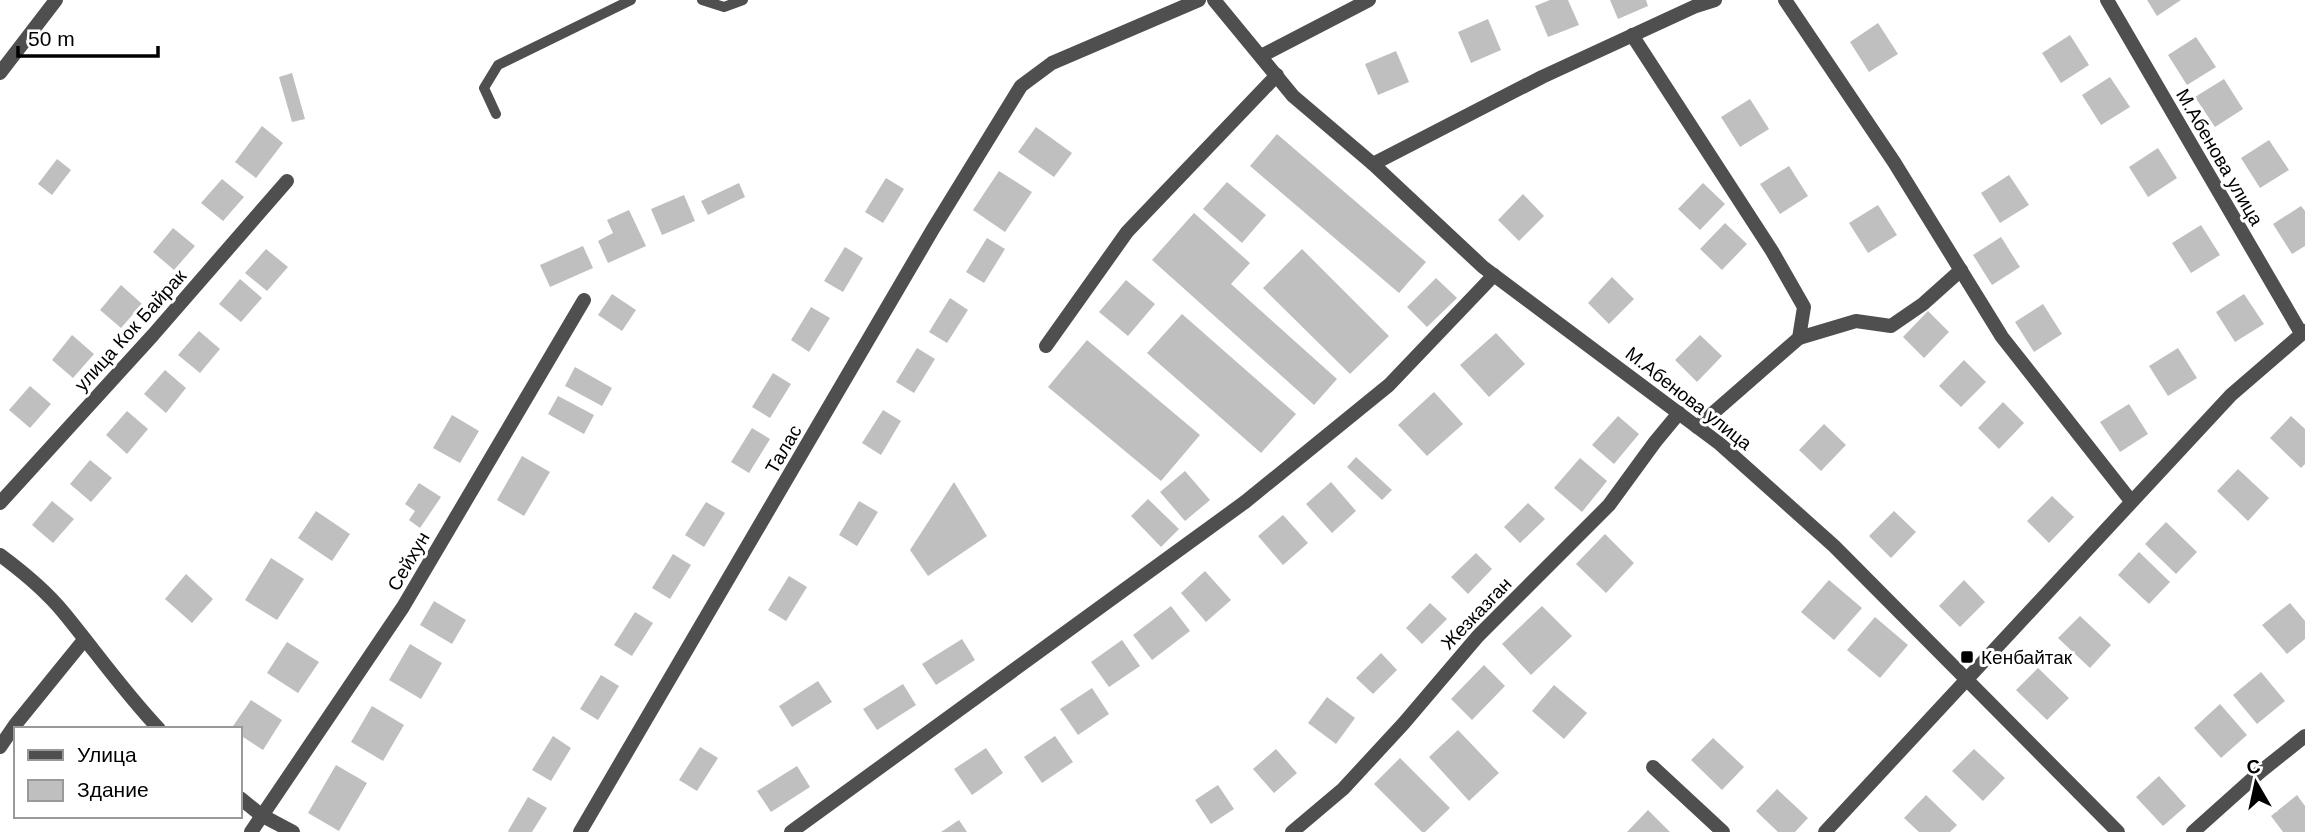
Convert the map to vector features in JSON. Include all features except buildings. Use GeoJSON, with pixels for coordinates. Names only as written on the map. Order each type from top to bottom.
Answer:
{"type":"FeatureCollection","features":[{"type":"Feature","properties":{"kind":"street"},"geometry":{"type":"LineString","coordinates":[[0,73],[56,0]]}},
{"type":"Feature","properties":{"kind":"street","name":"Талас"},"geometry":{"type":"LineString","coordinates":[[580,832],[933,229],[1021,86],[1052,63],[1199,0]]}},
{"type":"Feature","properties":{"kind":"street","name":"М.Абенова улица"},"geometry":{"type":"LineString","coordinates":[[1214,0],[1293,96],[1373,164],[1494,275],[1720,444],[1834,546],[2118,832]]}},
{"type":"Feature","properties":{"kind":"street"},"geometry":{"type":"LineString","coordinates":[[1261,56],[1369,0]]}},
{"type":"Feature","properties":{"kind":"street"},"geometry":{"type":"LineString","coordinates":[[1373,164],[1542,77],[1715,0]]}},
{"type":"Feature","properties":{"kind":"street"},"geometry":{"type":"LineString","coordinates":[[1785,0],[1894,162],[2002,337],[2131,501]]}},
{"type":"Feature","properties":{"kind":"street","name":"М.Абенова улица"},"geometry":{"type":"LineString","coordinates":[[1967,679],[2231,395],[2303,332],[2107,0]]}},
{"type":"Feature","properties":{"kind":"street"},"geometry":{"type":"LineString","coordinates":[[1632,36],[1773,251],[1804,307],[1799,338]]}},
{"type":"Feature","properties":{"kind":"street"},"geometry":{"type":"LineString","coordinates":[[1046,346],[1127,232],[1276,75]]}},
{"type":"Feature","properties":{"kind":"street","name":"улица Кок Байрак"},"geometry":{"type":"LineString","coordinates":[[0,503],[153,335],[287,181]]}},
{"type":"Feature","properties":{"kind":"street"},"geometry":{"type":"LineString","coordinates":[[1697,427],[1799,338],[1856,321],[1891,326],[1923,304],[1961,270]]}},
{"type":"Feature","properties":{"kind":"street"},"geometry":{"type":"LineString","coordinates":[[790,832],[1244,502],[1389,385],[1494,275]]}},
{"type":"Feature","properties":{"kind":"street","name":"Сейхун"},"geometry":{"type":"LineString","coordinates":[[251,832],[403,607],[584,300]]}},
{"type":"Feature","properties":{"kind":"street","name":"Жезказган"},"geometry":{"type":"LineString","coordinates":[[1292,832],[1343,789],[1478,636],[1609,505],[1679,413]]}},
{"type":"Feature","properties":{"kind":"street"},"geometry":{"type":"LineString","coordinates":[[0,555],[27,576],[63,612],[157,727]]}},
{"type":"Feature","properties":{"kind":"street"},"geometry":{"type":"LineString","coordinates":[[0,747],[84,640]]}},
{"type":"Feature","properties":{"kind":"street"},"geometry":{"type":"LineString","coordinates":[[1825,832],[1967,679]]}},
{"type":"Feature","properties":{"kind":"street"},"geometry":{"type":"LineString","coordinates":[[2193,832],[2305,736]]}},
{"type":"Feature","properties":{"kind":"street"},"geometry":{"type":"LineString","coordinates":[[1653,767],[1723,832]]}},
{"type":"Feature","properties":{"kind":"street"},"geometry":{"type":"LineString","coordinates":[[242,800],[261,815],[293,832]]}},
{"type":"Feature","properties":{"kind":"lane"},"geometry":{"type":"LineString","coordinates":[[496,114],[484,88],[498,65],[631,0]]}},
{"type":"Feature","properties":{"kind":"lane"},"geometry":{"type":"LineString","coordinates":[[702,0],[724,7],[743,0]]}},
{"type":"Feature","properties":{"kind":"place","name":"Кенбайтак"},"geometry":{"type":"Point","coordinates":[1967,657]}}]}
